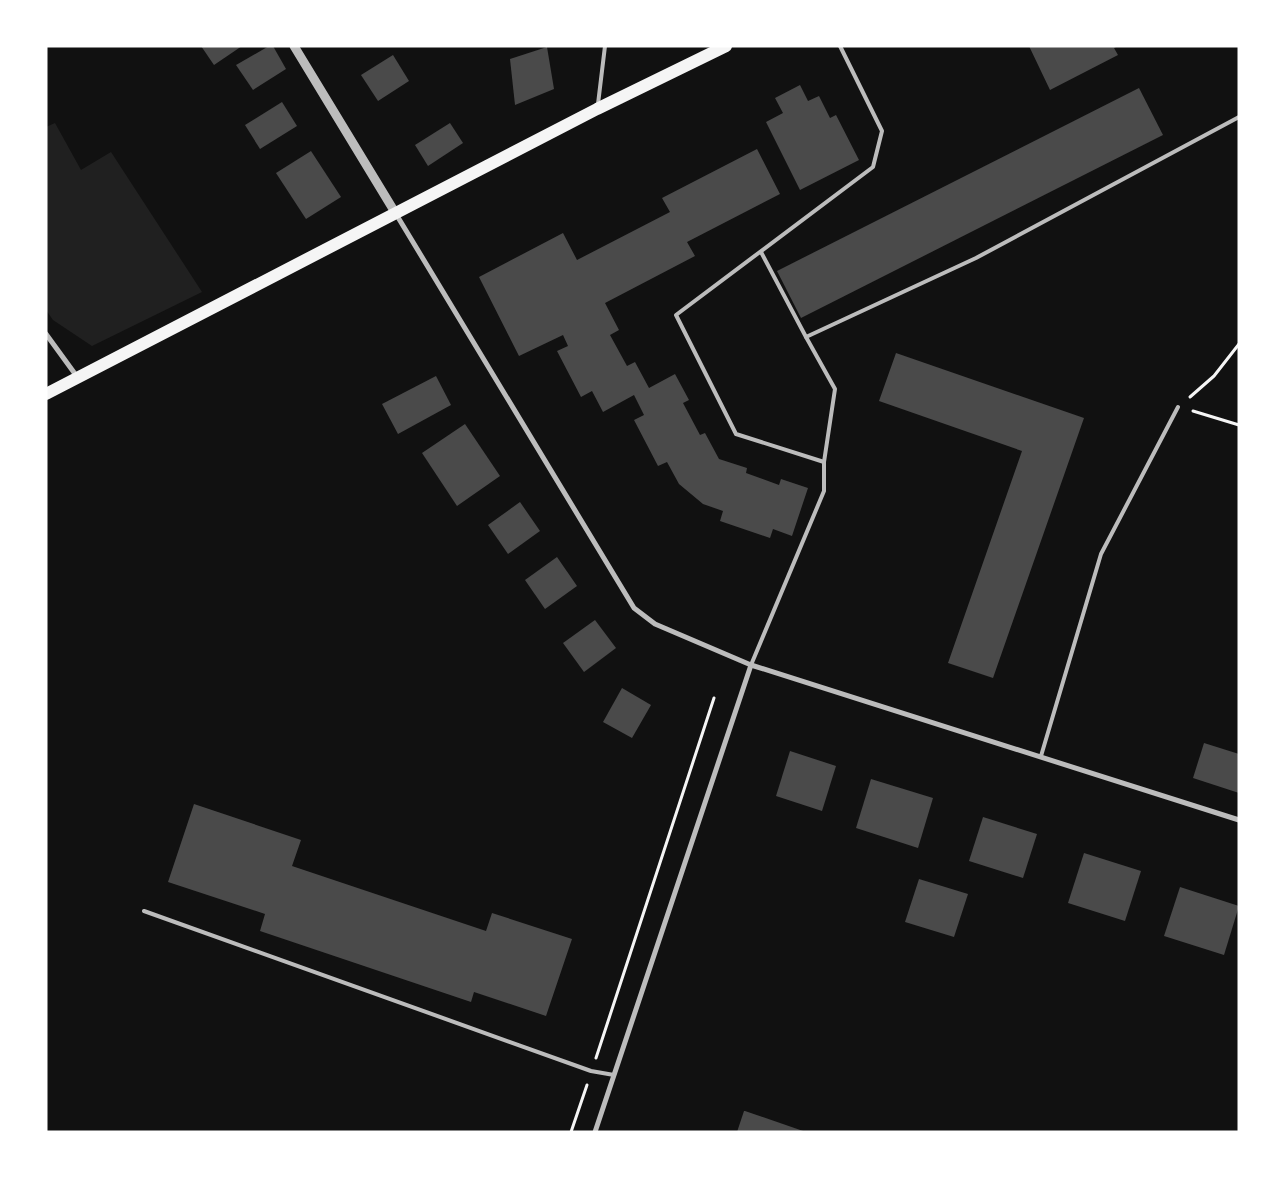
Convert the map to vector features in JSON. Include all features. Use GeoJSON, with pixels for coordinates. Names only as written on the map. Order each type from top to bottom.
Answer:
{"type":"FeatureCollection","features":[{"type":"Feature","properties":{"kind":"main road"},"geometry":{"type":"LineString","coordinates":[[46,394],[597,109],[726,46]]}},
{"type":"Feature","properties":{"kind":"street"},"geometry":{"type":"LineString","coordinates":[[294,46],[634,608],[655,624],[751,665],[1239,820]]}},
{"type":"Feature","properties":{"kind":"street"},"geometry":{"type":"LineString","coordinates":[[46,334],[78,378]]}},
{"type":"Feature","properties":{"kind":"street"},"geometry":{"type":"LineString","coordinates":[[595,1132],[751,665]]}},
{"type":"Feature","properties":{"kind":"lane"},"geometry":{"type":"LineString","coordinates":[[597,109],[606,46]]}},
{"type":"Feature","properties":{"kind":"lane"},"geometry":{"type":"LineString","coordinates":[[824,462],[736,434],[676,315],[873,167],[882,131],[840,46]]}},
{"type":"Feature","properties":{"kind":"lane"},"geometry":{"type":"LineString","coordinates":[[806,337],[976,258],[1239,117]]}},
{"type":"Feature","properties":{"kind":"lane"},"geometry":{"type":"LineString","coordinates":[[751,665],[824,491],[824,462],[835,389],[761,252]]}},
{"type":"Feature","properties":{"kind":"lane"},"geometry":{"type":"LineString","coordinates":[[1041,756],[1101,554],[1178,407]]}},
{"type":"Feature","properties":{"kind":"lane"},"geometry":{"type":"LineString","coordinates":[[144,911],[591,1071],[614,1075]]}},
{"type":"Feature","properties":{"kind":"path"},"geometry":{"type":"LineString","coordinates":[[1178,407],[1214,376],[1239,344]]}},
{"type":"Feature","properties":{"kind":"path"},"geometry":{"type":"LineString","coordinates":[[1178,407],[1239,425]]}},
{"type":"Feature","properties":{"kind":"path"},"geometry":{"type":"LineString","coordinates":[[571,1132],[714,698]]}},
{"type":"Feature","properties":{"kind":"shaded area"},"geometry":{"type":"Polygon","coordinates":[[[55,123],[81,170],[111,152],[202,292],[92,346],[53,320],[46,310],[46,127],[55,123]]]}},
{"type":"Feature","properties":{"kind":"building"},"geometry":{"type":"Polygon","coordinates":[[[201,46],[242,46],[214,65],[201,46]]]}},
{"type":"Feature","properties":{"kind":"building"},"geometry":{"type":"Polygon","coordinates":[[[269,46],[273,46],[286,69],[253,90],[236,65],[269,46]]]}},
{"type":"Feature","properties":{"kind":"building"},"geometry":{"type":"Polygon","coordinates":[[[1029,46],[1118,46],[1114,48],[1118,55],[1050,90],[1029,46]]]}},
{"type":"Feature","properties":{"kind":"building"},"geometry":{"type":"Polygon","coordinates":[[[547,47],[554,89],[515,105],[510,59],[547,47]]]}},
{"type":"Feature","properties":{"kind":"building"},"geometry":{"type":"Polygon","coordinates":[[[393,55],[409,81],[378,101],[361,75],[393,55]]]}},
{"type":"Feature","properties":{"kind":"building"},"geometry":{"type":"Polygon","coordinates":[[[800,85],[808,101],[819,96],[830,118],[836,115],[859,160],[800,190],[766,122],[783,113],[775,98],[800,85]]]}},
{"type":"Feature","properties":{"kind":"building"},"geometry":{"type":"Polygon","coordinates":[[[1139,88],[1163,135],[801,318],[777,271],[1139,88]]]}},
{"type":"Feature","properties":{"kind":"building"},"geometry":{"type":"Polygon","coordinates":[[[282,102],[297,126],[260,149],[245,125],[282,102]]]}},
{"type":"Feature","properties":{"kind":"building"},"geometry":{"type":"Polygon","coordinates":[[[450,123],[463,143],[428,166],[415,145],[450,123]]]}},
{"type":"Feature","properties":{"kind":"building"},"geometry":{"type":"Polygon","coordinates":[[[757,149],[780,194],[687,242],[695,256],[605,303],[619,330],[610,335],[627,366],[635,362],[649,388],[675,374],[689,400],[683,403],[700,435],[705,433],[719,459],[747,468],[746,473],[779,485],[781,479],[808,488],[792,536],[773,529],[770,538],[720,521],[723,511],[703,504],[679,484],[667,462],[658,466],[634,420],[644,415],[634,395],[603,412],[592,391],[581,397],[557,351],[568,346],[563,335],[519,356],[479,277],[563,233],[577,260],[670,212],[662,198],[757,149]]]}},
{"type":"Feature","properties":{"kind":"building"},"geometry":{"type":"Polygon","coordinates":[[[311,151],[341,197],[306,219],[276,173],[311,151]]]}},
{"type":"Feature","properties":{"kind":"building"},"geometry":{"type":"Polygon","coordinates":[[[896,353],[1084,418],[993,678],[948,663],[1022,451],[879,401],[896,353]]]}},
{"type":"Feature","properties":{"kind":"building"},"geometry":{"type":"Polygon","coordinates":[[[436,376],[451,405],[398,434],[382,404],[436,376]]]}},
{"type":"Feature","properties":{"kind":"building"},"geometry":{"type":"Polygon","coordinates":[[[465,424],[500,476],[457,506],[422,453],[465,424]]]}},
{"type":"Feature","properties":{"kind":"building"},"geometry":{"type":"Polygon","coordinates":[[[520,502],[540,531],[508,554],[488,525],[520,502]]]}},
{"type":"Feature","properties":{"kind":"building"},"geometry":{"type":"Polygon","coordinates":[[[557,557],[577,586],[545,609],[525,580],[557,557]]]}},
{"type":"Feature","properties":{"kind":"building"},"geometry":{"type":"Polygon","coordinates":[[[595,620],[616,648],[584,672],[563,643],[595,620]]]}},
{"type":"Feature","properties":{"kind":"building"},"geometry":{"type":"Polygon","coordinates":[[[622,688],[651,705],[632,738],[603,722],[622,688]]]}},
{"type":"Feature","properties":{"kind":"building"},"geometry":{"type":"Polygon","coordinates":[[[1204,743],[1239,754],[1239,793],[1193,778],[1204,743]]]}},
{"type":"Feature","properties":{"kind":"building"},"geometry":{"type":"Polygon","coordinates":[[[790,751],[836,766],[822,811],[776,796],[790,751]]]}},
{"type":"Feature","properties":{"kind":"building"},"geometry":{"type":"Polygon","coordinates":[[[871,779],[933,798],[918,848],[856,828],[871,779]]]}},
{"type":"Feature","properties":{"kind":"building"},"geometry":{"type":"Polygon","coordinates":[[[194,804],[301,840],[292,866],[486,931],[492,913],[572,939],[546,1016],[474,992],[471,1002],[260,931],[265,914],[168,882],[194,804]]]}},
{"type":"Feature","properties":{"kind":"building"},"geometry":{"type":"Polygon","coordinates":[[[983,817],[1037,834],[1023,878],[969,861],[983,817]]]}},
{"type":"Feature","properties":{"kind":"building"},"geometry":{"type":"Polygon","coordinates":[[[1084,853],[1141,871],[1125,921],[1068,903],[1084,853]]]}},
{"type":"Feature","properties":{"kind":"building"},"geometry":{"type":"Polygon","coordinates":[[[919,879],[968,894],[954,937],[905,922],[919,879]]]}},
{"type":"Feature","properties":{"kind":"building"},"geometry":{"type":"Polygon","coordinates":[[[1180,887],[1239,906],[1224,955],[1164,936],[1180,887]]]}},
{"type":"Feature","properties":{"kind":"building"},"geometry":{"type":"Polygon","coordinates":[[[745,1111],[806,1132],[737,1132],[745,1111]]]}}]}
